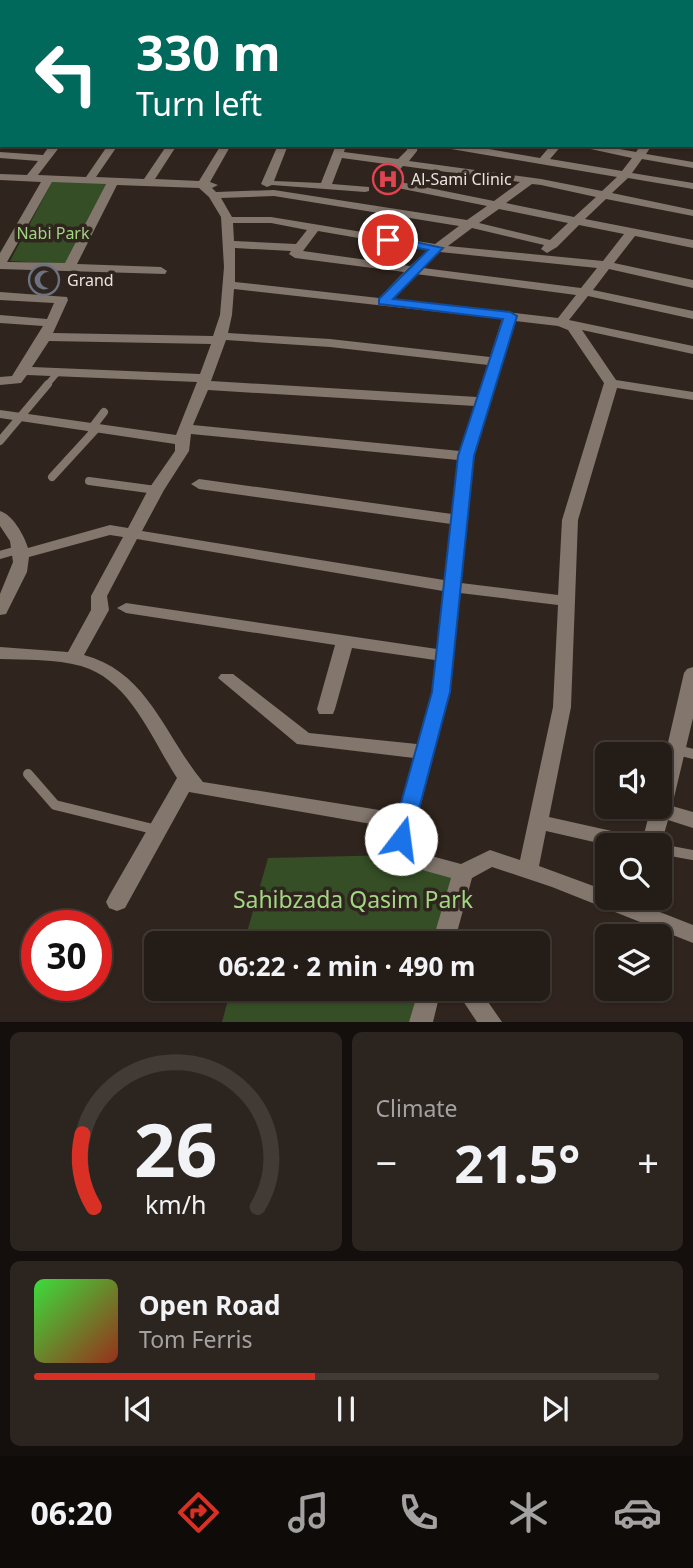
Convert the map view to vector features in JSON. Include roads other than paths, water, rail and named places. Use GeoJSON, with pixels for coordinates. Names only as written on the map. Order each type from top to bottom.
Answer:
{"type":"FeatureCollection","features":[{"type":"Feature","properties":{"kind":"street"},"geometry":{"type":"LineString","coordinates":[[30,178],[54,147]]}},
{"type":"Feature","properties":{"kind":"street"},"geometry":{"type":"LineString","coordinates":[[89,180],[112,147]]}},
{"type":"Feature","properties":{"kind":"street"},"geometry":{"type":"LineString","coordinates":[[148,182],[171,147]]}},
{"type":"Feature","properties":{"kind":"street"},"geometry":{"type":"LineString","coordinates":[[202,186],[225,147]]}},
{"type":"Feature","properties":{"kind":"street"},"geometry":{"type":"LineString","coordinates":[[267,184],[282,147]]}},
{"type":"Feature","properties":{"kind":"street"},"geometry":{"type":"LineString","coordinates":[[413,147],[412,151],[382,182],[693,244]]}},
{"type":"Feature","properties":{"kind":"street"},"geometry":{"type":"LineString","coordinates":[[457,147],[693,186]]}},
{"type":"Feature","properties":{"kind":"street"},"geometry":{"type":"LineString","coordinates":[[543,161],[555,147]]}},
{"type":"Feature","properties":{"kind":"street"},"geometry":{"type":"LineString","coordinates":[[585,168],[602,147],[638,157],[693,165]]}},
{"type":"Feature","properties":{"kind":"street"},"geometry":{"type":"LineString","coordinates":[[540,257],[625,175],[646,147]]}},
{"type":"Feature","properties":{"kind":"street"},"geometry":{"type":"LineString","coordinates":[[326,186],[339,150],[604,195],[693,213]]}},
{"type":"Feature","properties":{"kind":"street"},"geometry":{"type":"LineString","coordinates":[[0,155],[46,158]]}},
{"type":"Feature","properties":{"kind":"street"},"geometry":{"type":"LineString","coordinates":[[0,177],[202,186],[267,184],[365,189]]}},
{"type":"Feature","properties":{"kind":"street"},"geometry":{"type":"LineString","coordinates":[[48,179],[1,262],[160,271]]}},
{"type":"Feature","properties":{"kind":"street"},"geometry":{"type":"LineString","coordinates":[[69,267],[113,181]]}},
{"type":"Feature","properties":{"kind":"street"},"geometry":{"type":"LineString","coordinates":[[383,301],[437,248],[528,182]]}},
{"type":"Feature","properties":{"kind":"street"},"geometry":{"type":"LineString","coordinates":[[73,659],[100,610],[99,596],[156,490],[182,451],[182,434],[226,315],[229,285],[227,220],[213,195],[202,186]]}},
{"type":"Feature","properties":{"kind":"street"},"geometry":{"type":"LineString","coordinates":[[213,195],[274,192],[468,224],[553,244]]}},
{"type":"Feature","properties":{"kind":"street"},"geometry":{"type":"LineString","coordinates":[[227,220],[271,220],[437,248],[606,265],[693,284]]}},
{"type":"Feature","properties":{"kind":"street"},"geometry":{"type":"LineString","coordinates":[[315,227],[295,254],[585,292],[693,315]]}},
{"type":"Feature","properties":{"kind":"street"},"geometry":{"type":"LineString","coordinates":[[561,323],[632,232]]}},
{"type":"Feature","properties":{"kind":"street"},"geometry":{"type":"LineString","coordinates":[[228,244],[299,248]]}},
{"type":"Feature","properties":{"kind":"street"},"geometry":{"type":"LineString","coordinates":[[229,285],[561,323],[693,350]]}},
{"type":"Feature","properties":{"kind":"street"},"geometry":{"type":"LineString","coordinates":[[0,296],[62,300],[45,337],[23,371],[16,380],[0,381]]}},
{"type":"Feature","properties":{"kind":"street"},"geometry":{"type":"LineString","coordinates":[[510,316],[466,456],[441,692],[397,855],[463,873],[490,858],[595,892]]}},
{"type":"Feature","properties":{"kind":"street"},"geometry":{"type":"LineString","coordinates":[[0,319],[51,323]]}},
{"type":"Feature","properties":{"kind":"street"},"geometry":{"type":"LineString","coordinates":[[561,323],[573,327],[611,383],[693,396]]}},
{"type":"Feature","properties":{"kind":"street"},"geometry":{"type":"LineString","coordinates":[[45,337],[219,338],[330,343],[496,362]]}},
{"type":"Feature","properties":{"kind":"street"},"geometry":{"type":"LineString","coordinates":[[23,371],[483,402]]}},
{"type":"Feature","properties":{"kind":"street"},"geometry":{"type":"LineString","coordinates":[[528,870],[562,707],[570,520],[611,383]]}},
{"type":"Feature","properties":{"kind":"street"},"geometry":{"type":"LineString","coordinates":[[0,414],[94,429],[466,456]]}},
{"type":"Feature","properties":{"kind":"street"},"geometry":{"type":"LineString","coordinates":[[199,484],[459,520]]}},
{"type":"Feature","properties":{"kind":"street"},"geometry":{"type":"LineString","coordinates":[[0,516],[16,533],[23,552],[22,567],[0,610]]}},
{"type":"Feature","properties":{"kind":"street"},"geometry":{"type":"LineString","coordinates":[[23,552],[110,530],[452,587],[567,601]]}},
{"type":"Feature","properties":{"kind":"street"},"geometry":{"type":"LineString","coordinates":[[126,608],[445,656]]}},
{"type":"Feature","properties":{"kind":"street"},"geometry":{"type":"LineString","coordinates":[[326,709],[345,641]]}},
{"type":"Feature","properties":{"kind":"street"},"geometry":{"type":"LineString","coordinates":[[0,653],[73,659],[102,667],[127,687],[197,789],[406,822]]}},
{"type":"Feature","properties":{"kind":"street"},"geometry":{"type":"LineString","coordinates":[[227,678],[304,739],[425,752]]}},
{"type":"Feature","properties":{"kind":"street"},"geometry":{"type":"LineString","coordinates":[[672,784],[685,752],[692,684]]}},
{"type":"Feature","properties":{"kind":"street"},"geometry":{"type":"LineString","coordinates":[[117,902],[187,778]]}},
{"type":"Feature","properties":{"kind":"street"},"geometry":{"type":"LineString","coordinates":[[672,814],[693,820]]}},
{"type":"Feature","properties":{"kind":"street"},"geometry":{"type":"LineString","coordinates":[[538,822],[595,835]]}},
{"type":"Feature","properties":{"kind":"street"},"geometry":{"type":"LineString","coordinates":[[446,931],[463,873]]}},
{"type":"Feature","properties":{"kind":"street"},"geometry":{"type":"LineString","coordinates":[[643,910],[693,934]]}},
{"type":"Feature","properties":{"kind":"street"},"geometry":{"type":"LineString","coordinates":[[421,1022],[427,1001]]}},
{"type":"Feature","properties":{"kind":"street"},"geometry":{"type":"LineString","coordinates":[[474,1001],[489,1022]]}},
{"type":"Feature","properties":{"kind":"lane"},"geometry":{"type":"LineString","coordinates":[[0,441],[58,372]]}},
{"type":"Feature","properties":{"kind":"lane"},"geometry":{"type":"LineString","coordinates":[[52,478],[94,429],[104,412]]}},
{"type":"Feature","properties":{"kind":"lane"},"geometry":{"type":"LineString","coordinates":[[89,481],[156,490]]}},
{"type":"Feature","properties":{"kind":"lane"},"geometry":{"type":"LineString","coordinates":[[0,555],[23,552]]}},
{"type":"Feature","properties":{"kind":"lane"},"geometry":{"type":"LineString","coordinates":[[28,774],[55,805],[158,830]]}},
{"type":"Feature","properties":{"kind":"lane"},"geometry":{"type":"LineString","coordinates":[[672,851],[693,855]]}},
{"type":"Feature","properties":{"kind":"place","name":"Al-Sami Clinic"},"geometry":{"type":"Point","coordinates":[388,179]}},
{"type":"Feature","properties":{"kind":"place","name":"Grand"},"geometry":{"type":"Point","coordinates":[44,280]}},
{"type":"Feature","properties":{"kind":"park label","name":"Nabi Park"},"geometry":{"type":"Point","coordinates":[53,233]}},
{"type":"Feature","properties":{"kind":"park label","name":"Sahibzada Qasim Park"},"geometry":{"type":"Point","coordinates":[353,899]}}]}
